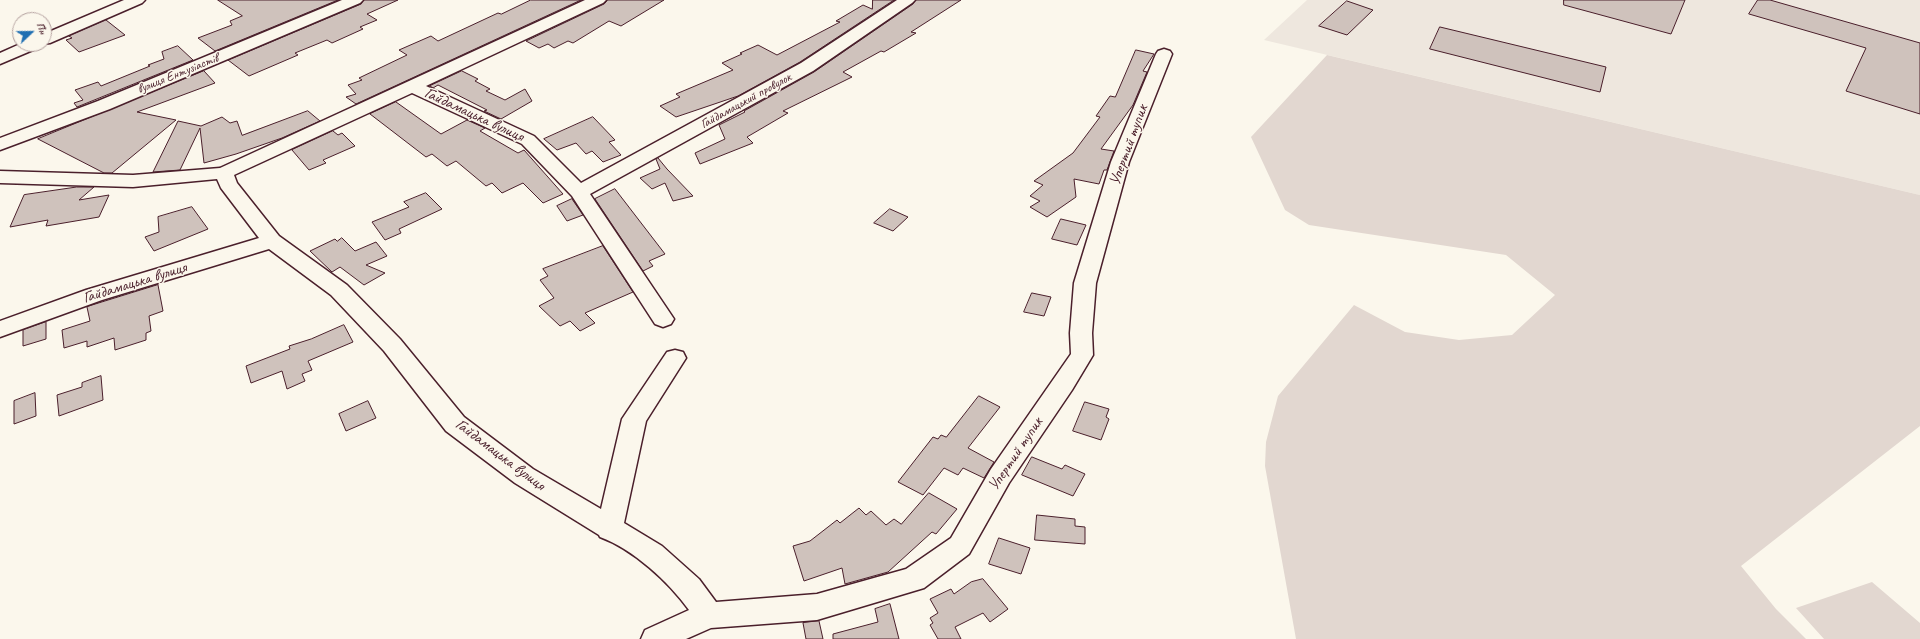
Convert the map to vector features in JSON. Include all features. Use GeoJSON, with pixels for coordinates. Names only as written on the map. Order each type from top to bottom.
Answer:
{"type":"FeatureCollection","features":[{"type":"Feature","properties":{"kind":"street"},"geometry":{"type":"LineString","coordinates":[[52,37],[137,0]]}},
{"type":"Feature","properties":{"kind":"street","name":"вулиця Ентузіастів"},"geometry":{"type":"LineString","coordinates":[[0,144],[104,105],[355,0]]}},
{"type":"Feature","properties":{"kind":"street","name":"Гайдамацька вулиця"},"geometry":{"type":"LineString","coordinates":[[0,177],[133,181],[224,173],[598,0]]}},
{"type":"Feature","properties":{"kind":"street","name":"Гайдамацький провулок"},"geometry":{"type":"LineString","coordinates":[[579,192],[807,68],[907,0]]}},
{"type":"Feature","properties":{"kind":"street"},"geometry":{"type":"LineString","coordinates":[[0,58],[15,52]]}},
{"type":"Feature","properties":{"kind":"street","name":"Упертий тупик"},"geometry":{"type":"LineString","coordinates":[[655,639],[710,615],[817,607],[914,579],[960,546],[1000,476],[1064,384],[1082,355],[1081,333],[1085,283],[1120,162],[1164,54]]}},
{"type":"Feature","properties":{"kind":"street","name":"Гайдамацька вулиця"},"geometry":{"type":"LineString","coordinates":[[411,86],[528,140],[579,192],[663,319]]}},
{"type":"Feature","properties":{"kind":"street","name":"Гайдамацька вулиця"},"geometry":{"type":"LineString","coordinates":[[224,173],[228,184],[272,241],[298,262],[339,290],[392,345],[455,424],[524,476],[609,529],[653,554],[689,588],[710,615]]}},
{"type":"Feature","properties":{"kind":"street","name":"Гайдамацька вулиця"},"geometry":{"type":"LineString","coordinates":[[0,329],[94,295],[272,241]]}},
{"type":"Feature","properties":{"kind":"street"},"geometry":{"type":"LineString","coordinates":[[609,529],[634,419],[675,358]]}},
{"type":"Feature","properties":{"kind":"shaded area"},"geometry":{"type":"Polygon","coordinates":[[[1307,0],[1920,0],[1920,195],[1264,40],[1307,0]]]}},
{"type":"Feature","properties":{"kind":"shaded area"},"geometry":{"type":"Polygon","coordinates":[[[1327,55],[1920,195],[1920,426],[1741,566],[1776,609],[1806,639],[1296,639],[1265,466],[1266,442],[1278,396],[1354,305],[1405,332],[1459,340],[1512,335],[1555,295],[1506,255],[1309,225],[1285,210],[1251,137],[1327,55]]]}},
{"type":"Feature","properties":{"kind":"shaded area"},"geometry":{"type":"Polygon","coordinates":[[[1872,582],[1920,623],[1920,639],[1824,639],[1796,608],[1872,582]]]}},
{"type":"Feature","properties":{"kind":"building"},"geometry":{"type":"Polygon","coordinates":[[[218,0],[338,0],[215,51],[198,38],[232,25],[230,21],[242,16],[218,0]]]}},
{"type":"Feature","properties":{"kind":"building"},"geometry":{"type":"Polygon","coordinates":[[[364,0],[398,0],[367,14],[377,20],[360,27],[363,29],[332,43],[327,40],[295,53],[298,55],[249,76],[228,60],[361,4],[364,0]]]}},
{"type":"Feature","properties":{"kind":"building"},"geometry":{"type":"Polygon","coordinates":[[[531,0],[581,0],[356,104],[346,97],[356,94],[348,85],[362,80],[359,78],[407,55],[399,50],[431,36],[438,41],[498,13],[501,14],[531,0]]]}},
{"type":"Feature","properties":{"kind":"building"},"geometry":{"type":"Polygon","coordinates":[[[608,0],[664,0],[621,26],[609,21],[573,43],[568,41],[554,48],[548,44],[539,48],[526,41],[604,4],[608,0]]]}},
{"type":"Feature","properties":{"kind":"building"},"geometry":{"type":"Polygon","coordinates":[[[873,0],[894,0],[800,62],[738,96],[676,117],[660,106],[680,97],[676,94],[733,70],[722,63],[742,54],[740,53],[758,45],[777,55],[840,22],[836,21],[863,5],[872,9],[873,0]]]}},
{"type":"Feature","properties":{"kind":"building"},"geometry":{"type":"Polygon","coordinates":[[[916,0],[961,0],[911,32],[916,33],[884,52],[881,51],[843,72],[852,77],[783,111],[788,113],[747,137],[753,143],[700,164],[695,153],[725,139],[719,125],[745,112],[744,111],[814,72],[913,4],[916,0]]]}},
{"type":"Feature","properties":{"kind":"building"},"geometry":{"type":"Polygon","coordinates":[[[1564,0],[1685,0],[1671,34],[1564,5],[1564,0]]]}},
{"type":"Feature","properties":{"kind":"building"},"geometry":{"type":"Polygon","coordinates":[[[1758,0],[1770,0],[1920,43],[1920,114],[1846,91],[1866,48],[1749,14],[1758,0]]]}},
{"type":"Feature","properties":{"kind":"building"},"geometry":{"type":"Polygon","coordinates":[[[1347,1],[1373,10],[1347,35],[1319,26],[1347,1]]]}},
{"type":"Feature","properties":{"kind":"building"},"geometry":{"type":"Polygon","coordinates":[[[106,20],[125,35],[79,52],[66,40],[72,38],[69,36],[106,20]]]}},
{"type":"Feature","properties":{"kind":"building"},"geometry":{"type":"Polygon","coordinates":[[[1440,27],[1606,67],[1600,92],[1430,49],[1440,27]]]}},
{"type":"Feature","properties":{"kind":"building"},"geometry":{"type":"Polygon","coordinates":[[[178,46],[193,60],[77,107],[74,103],[83,100],[75,90],[98,82],[101,86],[150,66],[148,65],[164,59],[162,52],[178,46]]]}},
{"type":"Feature","properties":{"kind":"building"},"geometry":{"type":"Polygon","coordinates":[[[1136,50],[1154,54],[1143,71],[1147,72],[1133,105],[1101,149],[1114,151],[1107,170],[1104,170],[1099,184],[1074,179],[1076,197],[1047,217],[1030,207],[1040,201],[1030,196],[1043,185],[1034,181],[1073,153],[1100,117],[1096,116],[1110,96],[1115,97],[1136,50]]]}},
{"type":"Feature","properties":{"kind":"building"},"geometry":{"type":"Polygon","coordinates":[[[204,71],[215,83],[137,112],[176,120],[112,173],[104,173],[38,139],[204,71]]]}},
{"type":"Feature","properties":{"kind":"building"},"geometry":{"type":"Polygon","coordinates":[[[462,71],[478,79],[475,81],[490,89],[486,91],[505,100],[525,89],[532,101],[501,119],[484,111],[487,110],[438,85],[433,88],[430,86],[462,71]]]}},
{"type":"Feature","properties":{"kind":"building"},"geometry":{"type":"Polygon","coordinates":[[[396,102],[441,134],[467,120],[485,128],[480,131],[518,153],[524,150],[563,194],[543,203],[523,183],[502,193],[492,183],[486,186],[456,161],[447,166],[432,154],[426,157],[370,114],[396,102]]]}},
{"type":"Feature","properties":{"kind":"building"},"geometry":{"type":"Polygon","coordinates":[[[308,111],[320,121],[282,138],[204,163],[200,128],[180,170],[153,172],[178,121],[201,126],[222,117],[230,123],[237,121],[242,135],[308,111]]]}},
{"type":"Feature","properties":{"kind":"building"},"geometry":{"type":"Polygon","coordinates":[[[593,117],[615,140],[609,142],[621,155],[603,162],[592,151],[586,154],[576,143],[557,150],[544,139],[593,117]]]}},
{"type":"Feature","properties":{"kind":"building"},"geometry":{"type":"Polygon","coordinates":[[[333,131],[338,135],[342,133],[355,146],[323,160],[326,163],[309,170],[292,150],[333,131]]]}},
{"type":"Feature","properties":{"kind":"building"},"geometry":{"type":"Polygon","coordinates":[[[658,158],[693,196],[673,201],[665,183],[652,189],[640,178],[660,169],[656,159],[658,158]]]}},
{"type":"Feature","properties":{"kind":"building"},"geometry":{"type":"Polygon","coordinates":[[[77,187],[94,187],[79,200],[109,195],[99,217],[46,226],[48,220],[10,227],[24,195],[77,187]]]}},
{"type":"Feature","properties":{"kind":"building"},"geometry":{"type":"Polygon","coordinates":[[[615,189],[665,254],[649,261],[653,266],[643,271],[595,199],[615,189]]]}},
{"type":"Feature","properties":{"kind":"building"},"geometry":{"type":"Polygon","coordinates":[[[426,193],[442,209],[399,229],[401,233],[385,240],[372,222],[409,207],[404,202],[426,193]]]}},
{"type":"Feature","properties":{"kind":"building"},"geometry":{"type":"Polygon","coordinates":[[[572,199],[583,215],[567,221],[557,206],[572,199]]]}},
{"type":"Feature","properties":{"kind":"building"},"geometry":{"type":"Polygon","coordinates":[[[192,207],[208,229],[154,251],[145,237],[159,232],[158,217],[192,207]]]}},
{"type":"Feature","properties":{"kind":"building"},"geometry":{"type":"Polygon","coordinates":[[[890,209],[908,217],[893,231],[874,223],[890,209]]]}},
{"type":"Feature","properties":{"kind":"building"},"geometry":{"type":"Polygon","coordinates":[[[1061,219],[1086,225],[1077,245],[1052,239],[1061,219]]]}},
{"type":"Feature","properties":{"kind":"building"},"geometry":{"type":"Polygon","coordinates":[[[342,238],[355,251],[376,242],[387,256],[366,265],[385,273],[364,285],[340,267],[332,272],[310,251],[335,239],[337,241],[342,238]]]}},
{"type":"Feature","properties":{"kind":"building"},"geometry":{"type":"Polygon","coordinates":[[[603,246],[633,292],[585,313],[595,323],[580,331],[570,321],[560,326],[539,306],[554,298],[540,280],[548,276],[543,269],[603,246]]]}},
{"type":"Feature","properties":{"kind":"building"},"geometry":{"type":"Polygon","coordinates":[[[158,285],[163,311],[149,316],[151,331],[146,333],[146,340],[115,350],[114,338],[87,347],[87,341],[64,348],[62,330],[90,321],[87,307],[158,285]]]}},
{"type":"Feature","properties":{"kind":"building"},"geometry":{"type":"Polygon","coordinates":[[[1032,293],[1051,297],[1044,316],[1024,312],[1032,293]]]}},
{"type":"Feature","properties":{"kind":"building"},"geometry":{"type":"Polygon","coordinates":[[[46,322],[46,339],[23,346],[23,330],[46,322]]]}},
{"type":"Feature","properties":{"kind":"building"},"geometry":{"type":"Polygon","coordinates":[[[344,325],[353,342],[308,361],[312,370],[302,374],[305,381],[287,389],[282,371],[251,383],[246,366],[290,349],[289,346],[311,339],[344,325]]]}},
{"type":"Feature","properties":{"kind":"building"},"geometry":{"type":"Polygon","coordinates":[[[101,376],[103,400],[59,416],[57,395],[82,387],[82,383],[101,376]]]}},
{"type":"Feature","properties":{"kind":"building"},"geometry":{"type":"Polygon","coordinates":[[[35,393],[36,416],[14,424],[14,401],[35,393]]]}},
{"type":"Feature","properties":{"kind":"building"},"geometry":{"type":"Polygon","coordinates":[[[979,396],[1000,407],[968,448],[994,462],[984,478],[963,468],[958,475],[944,468],[923,495],[898,482],[933,437],[938,439],[941,435],[946,437],[979,396]]]}},
{"type":"Feature","properties":{"kind":"building"},"geometry":{"type":"Polygon","coordinates":[[[368,401],[376,418],[346,431],[339,414],[368,401]]]}},
{"type":"Feature","properties":{"kind":"building"},"geometry":{"type":"Polygon","coordinates":[[[1085,402],[1109,409],[1106,417],[1109,419],[1101,440],[1073,431],[1085,402]]]}},
{"type":"Feature","properties":{"kind":"building"},"geometry":{"type":"Polygon","coordinates":[[[1032,457],[1062,469],[1065,465],[1085,474],[1073,496],[1022,475],[1032,457]]]}},
{"type":"Feature","properties":{"kind":"building"},"geometry":{"type":"Polygon","coordinates":[[[929,493],[957,509],[936,534],[932,532],[888,572],[845,584],[842,568],[804,581],[793,546],[810,541],[837,520],[840,523],[859,508],[866,515],[871,511],[886,525],[894,519],[901,524],[929,493]]]}},
{"type":"Feature","properties":{"kind":"building"},"geometry":{"type":"Polygon","coordinates":[[[1037,515],[1075,519],[1075,526],[1085,527],[1085,544],[1035,540],[1037,515]]]}},
{"type":"Feature","properties":{"kind":"building"},"geometry":{"type":"Polygon","coordinates":[[[999,538],[1030,548],[1021,574],[989,564],[999,538]]]}},
{"type":"Feature","properties":{"kind":"building"},"geometry":{"type":"Polygon","coordinates":[[[983,579],[1008,609],[990,622],[983,613],[955,627],[961,639],[938,639],[930,625],[933,623],[930,618],[938,613],[930,599],[951,589],[954,594],[971,582],[983,579]]]}},
{"type":"Feature","properties":{"kind":"building"},"geometry":{"type":"Polygon","coordinates":[[[890,604],[899,639],[833,639],[833,634],[878,622],[875,609],[890,604]]]}},
{"type":"Feature","properties":{"kind":"building"},"geometry":{"type":"Polygon","coordinates":[[[819,621],[823,639],[806,639],[803,623],[819,621]]]}}]}
